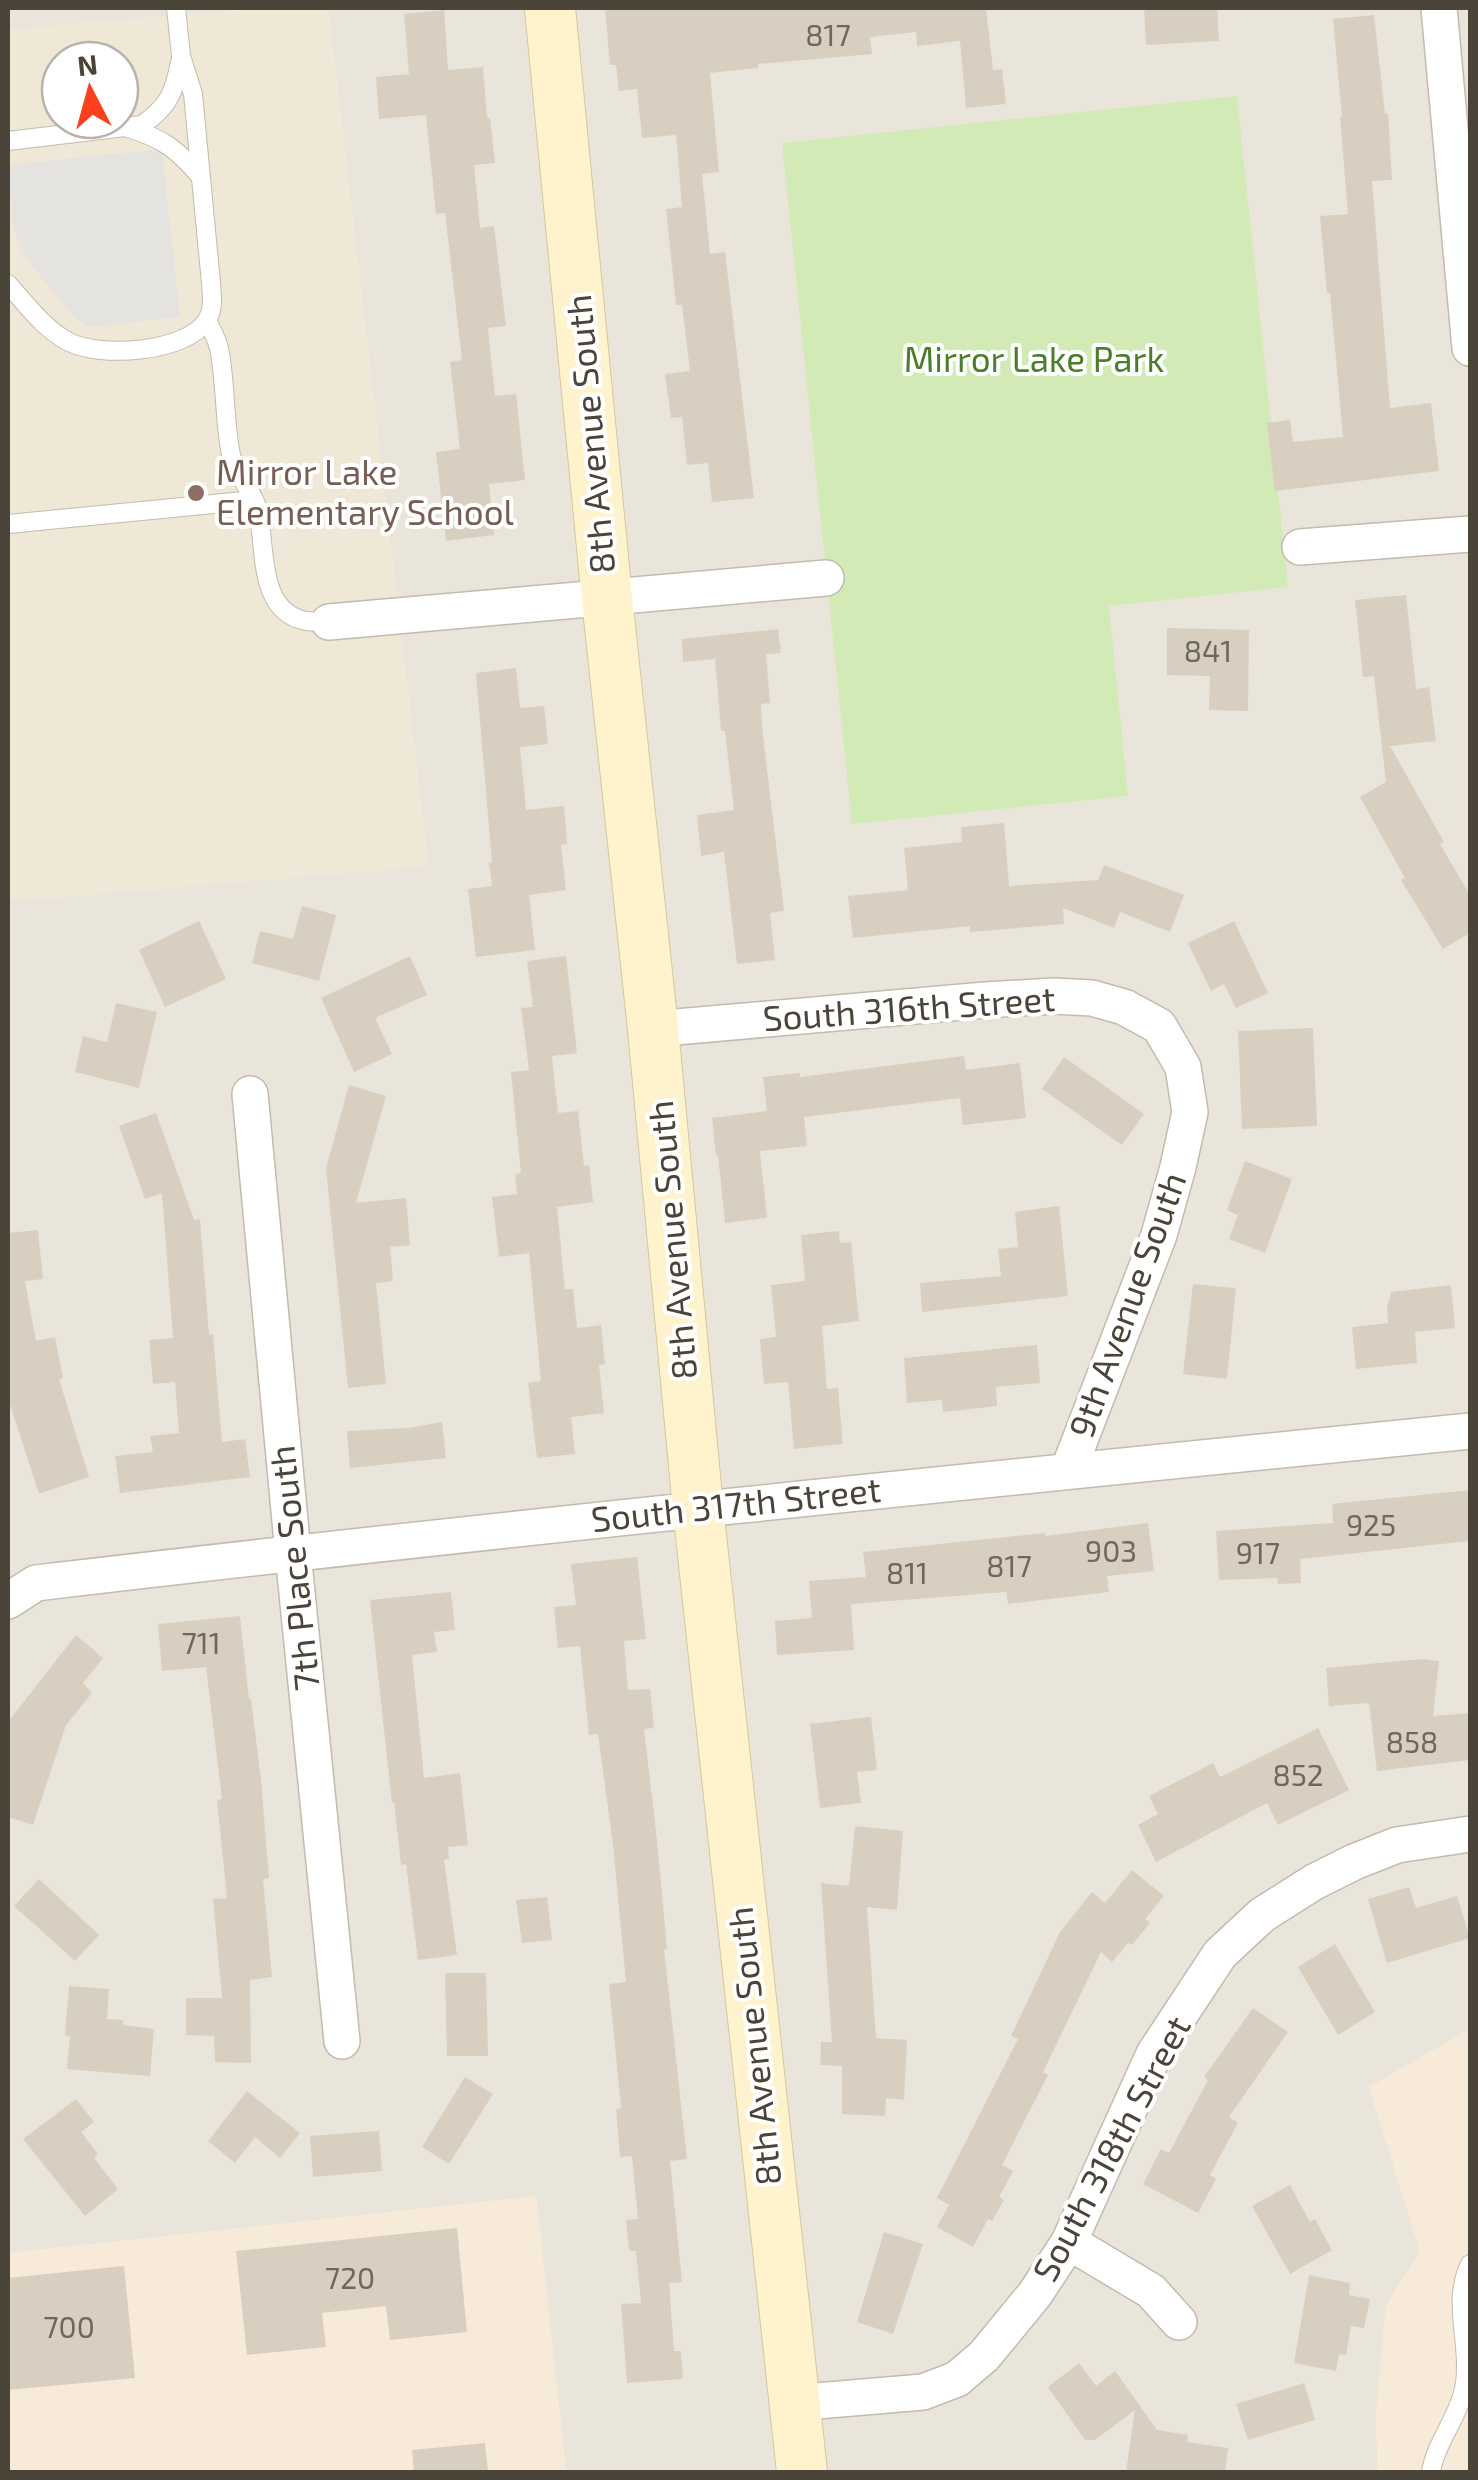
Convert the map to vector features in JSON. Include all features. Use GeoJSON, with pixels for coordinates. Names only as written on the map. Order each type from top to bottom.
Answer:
{"type":"FeatureCollection","features":[{"type":"Feature","properties":{"kind":"street","name":"8th Avenue South"},"geometry":{"type":"LineString","coordinates":[[550,8],[698,1508],[802,2472]]}},
{"type":"Feature","properties":{"kind":"street"},"geometry":{"type":"LineString","coordinates":[[1439,8],[1462,158],[1470,348]]}},
{"type":"Feature","properties":{"kind":"street"},"geometry":{"type":"LineString","coordinates":[[1300,547],[1470,534]]}},
{"type":"Feature","properties":{"kind":"street"},"geometry":{"type":"LineString","coordinates":[[329,622],[826,578]]}},
{"type":"Feature","properties":{"kind":"street","name":"South 316th Street"},"geometry":{"type":"LineString","coordinates":[[653,1029],[1054,996],[1092,998],[1124,1007],[1159,1026]]}},
{"type":"Feature","properties":{"kind":"street","name":"9th Avenue South"},"geometry":{"type":"LineString","coordinates":[[1068,1471],[1159,1235],[1190,1112],[1183,1067],[1159,1026]]}},
{"type":"Feature","properties":{"kind":"street","name":"7th Place South"},"geometry":{"type":"LineString","coordinates":[[250,1094],[342,2041]]}},
{"type":"Feature","properties":{"kind":"street","name":"South 317th Street"},"geometry":{"type":"LineString","coordinates":[[8,1601],[36,1583],[293,1553],[698,1508],[1470,1431]]}},
{"type":"Feature","properties":{"kind":"street","name":"South 318th Street"},"geometry":{"type":"LineString","coordinates":[[794,2404],[923,2392],[957,2379],[984,2356],[1036,2294],[1069,2242],[1154,2054],[1220,1954],[1262,1914],[1354,1862],[1396,1845],[1470,1834]]}},
{"type":"Feature","properties":{"kind":"street"},"geometry":{"type":"LineString","coordinates":[[1069,2242],[1151,2291],[1179,2322]]}},
{"type":"Feature","properties":{"kind":"lane"},"geometry":{"type":"LineString","coordinates":[[8,284],[53,332],[72,344],[93,350],[179,342],[207,320],[212,304],[192,94],[176,8]]}},
{"type":"Feature","properties":{"kind":"lane"},"geometry":{"type":"LineString","coordinates":[[140,125],[168,102],[182,56]]}},
{"type":"Feature","properties":{"kind":"lane"},"geometry":{"type":"LineString","coordinates":[[140,132],[170,146],[200,176]]}},
{"type":"Feature","properties":{"kind":"lane"},"geometry":{"type":"LineString","coordinates":[[8,141],[40,137]]}},
{"type":"Feature","properties":{"kind":"lane"},"geometry":{"type":"LineString","coordinates":[[207,320],[218,345],[232,458],[257,507],[269,587],[289,613],[304,620],[329,622]]}},
{"type":"Feature","properties":{"kind":"lane"},"geometry":{"type":"LineString","coordinates":[[8,524],[254,500]]}},
{"type":"Feature","properties":{"kind":"lane"},"geometry":{"type":"LineString","coordinates":[[1431,2472],[1464,2389],[1462,2290],[1470,2264]]}},
{"type":"Feature","properties":{"kind":"shaded area"},"geometry":{"type":"Polygon","coordinates":[[[8,8],[262,8],[8,30],[8,8]]]}},
{"type":"Feature","properties":{"kind":"shaded area","name":"Mirror Lake Elementary School"},"geometry":{"type":"Polygon","coordinates":[[[262,8],[328,8],[428,866],[8,901],[8,30],[262,8]]]}},
{"type":"Feature","properties":{"kind":"shaded area"},"geometry":{"type":"Polygon","coordinates":[[[328,8],[1470,8],[1470,2029],[1369,2087],[1420,2251],[1386,2306],[1376,2415],[1378,2472],[566,2472],[536,2197],[8,2253],[8,901],[428,866],[328,8]]]}},
{"type":"Feature","properties":{"kind":"shaded area"},"geometry":{"type":"Polygon","coordinates":[[[162,149],[180,317],[89,327],[77,320],[22,250],[13,228],[8,165],[162,149]]]}},
{"type":"Feature","properties":{"kind":"shaded area"},"geometry":{"type":"Polygon","coordinates":[[[1470,2029],[1470,2472],[1378,2472],[1376,2415],[1386,2306],[1420,2251],[1369,2087],[1470,2029]]]}},
{"type":"Feature","properties":{"kind":"shaded area"},"geometry":{"type":"Polygon","coordinates":[[[536,2196],[566,2472],[8,2472],[8,2253],[536,2196]]]}},
{"type":"Feature","properties":{"kind":"green space","name":"Mirror Lake Park"},"geometry":{"type":"Polygon","coordinates":[[[1237,96],[1288,587],[1109,606],[1128,796],[852,824],[782,143],[1237,96]]]}},
{"type":"Feature","properties":{"kind":"building"},"geometry":{"type":"Polygon","coordinates":[[[605,8],[986,8],[993,70],[1002,69],[1006,104],[966,108],[960,41],[917,46],[916,32],[870,37],[872,54],[758,64],[758,68],[710,73],[719,172],[702,174],[710,254],[725,252],[754,498],[712,502],[708,463],[687,465],[682,417],[671,418],[665,374],[690,371],[682,305],[676,305],[666,209],[682,207],[676,135],[642,138],[637,89],[619,91],[616,65],[610,65],[605,8]]]}},
{"type":"Feature","properties":{"kind":"building"},"geometry":{"type":"Polygon","coordinates":[[[1144,8],[1217,8],[1219,41],[1146,45],[1144,8]]]}},
{"type":"Feature","properties":{"kind":"building"},"geometry":{"type":"Polygon","coordinates":[[[444,10],[448,70],[483,67],[495,163],[474,165],[480,228],[494,226],[506,326],[488,328],[495,396],[516,394],[525,480],[489,484],[494,535],[446,541],[436,452],[460,449],[450,362],[462,360],[445,213],[436,214],[426,115],[379,119],[376,77],[409,74],[404,14],[444,10]]]}},
{"type":"Feature","properties":{"kind":"building"},"geometry":{"type":"Polygon","coordinates":[[[1374,15],[1385,114],[1388,113],[1392,180],[1372,181],[1390,408],[1431,403],[1439,471],[1275,491],[1267,423],[1290,420],[1293,442],[1343,437],[1320,216],[1348,214],[1333,19],[1374,15]]]}},
{"type":"Feature","properties":{"kind":"building"},"geometry":{"type":"Polygon","coordinates":[[[1406,595],[1416,689],[1429,687],[1436,741],[1390,746],[1470,895],[1470,933],[1443,949],[1401,880],[1405,878],[1360,797],[1386,782],[1374,676],[1363,677],[1355,600],[1406,595]]]}},
{"type":"Feature","properties":{"kind":"building"},"geometry":{"type":"Polygon","coordinates":[[[1167,628],[1249,630],[1248,711],[1209,710],[1210,676],[1167,675],[1167,628]]]}},
{"type":"Feature","properties":{"kind":"building"},"geometry":{"type":"Polygon","coordinates":[[[778,629],[781,653],[766,654],[770,703],[761,704],[784,911],[770,913],[775,960],[737,964],[724,852],[701,856],[697,815],[734,810],[725,731],[721,731],[715,659],[683,662],[682,639],[778,629]]]}},
{"type":"Feature","properties":{"kind":"building"},"geometry":{"type":"Polygon","coordinates":[[[516,668],[520,708],[544,706],[548,744],[520,747],[526,810],[564,806],[567,844],[561,845],[566,890],[529,895],[535,950],[476,957],[468,889],[492,886],[492,863],[476,673],[516,668]]]}},
{"type":"Feature","properties":{"kind":"building"},"geometry":{"type":"Polygon","coordinates":[[[1004,823],[1009,886],[1098,880],[1104,865],[1184,895],[1170,932],[1120,912],[1114,928],[1063,908],[1064,924],[970,932],[970,926],[853,938],[848,896],[908,890],[904,848],[962,842],[961,827],[1004,823]]]}},
{"type":"Feature","properties":{"kind":"building"},"geometry":{"type":"Polygon","coordinates":[[[302,906],[336,915],[319,981],[252,963],[260,931],[293,939],[302,906]]]}},
{"type":"Feature","properties":{"kind":"building"},"geometry":{"type":"Polygon","coordinates":[[[199,921],[226,979],[165,1007],[139,950],[199,921]]]}},
{"type":"Feature","properties":{"kind":"building"},"geometry":{"type":"Polygon","coordinates":[[[1234,921],[1268,993],[1236,1008],[1224,984],[1211,991],[1188,943],[1234,921]]]}},
{"type":"Feature","properties":{"kind":"building"},"geometry":{"type":"Polygon","coordinates":[[[410,956],[427,995],[375,1018],[392,1054],[354,1072],[321,998],[410,956]]]}},
{"type":"Feature","properties":{"kind":"building"},"geometry":{"type":"Polygon","coordinates":[[[566,956],[577,1053],[552,1056],[558,1113],[578,1111],[584,1166],[589,1165],[593,1202],[557,1207],[565,1289],[573,1289],[577,1328],[601,1325],[605,1364],[599,1365],[604,1413],[571,1417],[575,1454],[537,1458],[528,1383],[541,1381],[529,1253],[499,1257],[492,1197],[517,1194],[515,1174],[521,1173],[511,1072],[529,1070],[521,1008],[533,1007],[527,961],[566,956]]]}},
{"type":"Feature","properties":{"kind":"building"},"geometry":{"type":"Polygon","coordinates":[[[116,1003],[157,1012],[139,1088],[75,1072],[83,1036],[107,1042],[116,1003]]]}},
{"type":"Feature","properties":{"kind":"building"},"geometry":{"type":"Polygon","coordinates":[[[1313,1028],[1317,1126],[1242,1129],[1238,1031],[1313,1028]]]}},
{"type":"Feature","properties":{"kind":"building"},"geometry":{"type":"Polygon","coordinates":[[[964,1056],[966,1070],[1020,1063],[1026,1118],[963,1125],[960,1098],[804,1117],[807,1146],[760,1151],[767,1218],[725,1223],[712,1118],[767,1111],[763,1077],[800,1073],[800,1077],[964,1056]]]}},
{"type":"Feature","properties":{"kind":"building"},"geometry":{"type":"Polygon","coordinates":[[[1064,1057],[1144,1114],[1122,1145],[1042,1089],[1064,1057]]]}},
{"type":"Feature","properties":{"kind":"building"},"geometry":{"type":"Polygon","coordinates":[[[349,1085],[386,1096],[356,1203],[406,1198],[410,1245],[390,1247],[393,1281],[376,1283],[386,1384],[348,1388],[326,1168],[349,1085]]]}},
{"type":"Feature","properties":{"kind":"building"},"geometry":{"type":"Polygon","coordinates":[[[156,1113],[194,1220],[200,1219],[222,1442],[245,1439],[250,1477],[120,1493],[115,1456],[153,1452],[150,1436],[179,1433],[175,1382],[153,1384],[149,1340],[173,1338],[162,1193],[145,1199],[119,1126],[156,1113]]]}},
{"type":"Feature","properties":{"kind":"building"},"geometry":{"type":"Polygon","coordinates":[[[1245,1161],[1292,1179],[1265,1253],[1229,1239],[1238,1215],[1227,1210],[1245,1161]]]}},
{"type":"Feature","properties":{"kind":"building"},"geometry":{"type":"Polygon","coordinates":[[[1059,1206],[1068,1296],[922,1312],[920,1283],[1001,1276],[998,1249],[1018,1247],[1015,1212],[1059,1206]]]}},
{"type":"Feature","properties":{"kind":"building"},"geometry":{"type":"Polygon","coordinates":[[[38,1230],[43,1279],[25,1281],[36,1341],[55,1337],[63,1378],[59,1379],[89,1477],[39,1494],[8,1398],[8,1233],[38,1230]]]}},
{"type":"Feature","properties":{"kind":"building"},"geometry":{"type":"Polygon","coordinates":[[[839,1231],[840,1243],[851,1242],[859,1321],[822,1326],[827,1389],[838,1388],[843,1444],[794,1449],[788,1382],[764,1384],[760,1339],[776,1337],[771,1285],[805,1281],[801,1235],[839,1231]]]}},
{"type":"Feature","properties":{"kind":"building"},"geometry":{"type":"Polygon","coordinates":[[[1193,1284],[1236,1288],[1227,1379],[1183,1374],[1193,1284]]]}},
{"type":"Feature","properties":{"kind":"building"},"geometry":{"type":"Polygon","coordinates":[[[1451,1285],[1455,1328],[1415,1332],[1417,1363],[1356,1369],[1352,1327],[1388,1323],[1391,1292],[1451,1285]]]}},
{"type":"Feature","properties":{"kind":"building"},"geometry":{"type":"Polygon","coordinates":[[[1037,1345],[1040,1383],[996,1387],[997,1406],[943,1412],[942,1400],[907,1403],[904,1358],[1037,1345]]]}},
{"type":"Feature","properties":{"kind":"building"},"geometry":{"type":"Polygon","coordinates":[[[442,1422],[446,1458],[350,1468],[347,1431],[442,1422]]]}},
{"type":"Feature","properties":{"kind":"building"},"geometry":{"type":"Polygon","coordinates":[[[1470,1490],[1470,1541],[1300,1559],[1301,1583],[1278,1584],[1277,1578],[1219,1580],[1216,1531],[1333,1523],[1332,1504],[1470,1490]]]}},
{"type":"Feature","properties":{"kind":"building"},"geometry":{"type":"Polygon","coordinates":[[[1148,1523],[1154,1571],[1107,1576],[1109,1592],[1008,1604],[1006,1592],[851,1604],[854,1650],[777,1655],[775,1621],[812,1618],[809,1581],[866,1577],[863,1552],[1148,1523]]]}},
{"type":"Feature","properties":{"kind":"building"},"geometry":{"type":"Polygon","coordinates":[[[637,1557],[646,1639],[624,1641],[628,1690],[650,1689],[654,1728],[644,1729],[687,2159],[670,2161],[682,2282],[669,2283],[674,2351],[681,2351],[683,2379],[627,2383],[621,2304],[641,2303],[636,2251],[629,2251],[626,2220],[638,2219],[632,2156],[620,2157],[616,2109],[621,2108],[609,1984],[626,1982],[598,1734],[589,1735],[580,1646],[558,1648],[554,1607],[576,1605],[571,1564],[637,1557]]]}},
{"type":"Feature","properties":{"kind":"building"},"geometry":{"type":"Polygon","coordinates":[[[451,1592],[455,1630],[434,1632],[437,1652],[412,1655],[424,1778],[460,1773],[468,1845],[448,1847],[449,1859],[444,1860],[457,1955],[418,1960],[406,1864],[401,1865],[392,1803],[370,1600],[451,1592]]]}},
{"type":"Feature","properties":{"kind":"building"},"geometry":{"type":"Polygon","coordinates":[[[240,1616],[261,1780],[269,1878],[263,1879],[272,1977],[250,1980],[251,2063],[215,2062],[214,2036],[186,2035],[186,1998],[222,1998],[213,1899],[227,1898],[217,1800],[222,1799],[206,1667],[162,1671],[158,1624],[240,1616]]]}},
{"type":"Feature","properties":{"kind":"building"},"geometry":{"type":"Polygon","coordinates":[[[76,1635],[103,1658],[83,1683],[92,1693],[66,1725],[33,1825],[8,1817],[8,1722],[76,1635]]]}},
{"type":"Feature","properties":{"kind":"building"},"geometry":{"type":"Polygon","coordinates":[[[1422,1659],[1439,1661],[1433,1716],[1470,1713],[1470,1760],[1377,1771],[1369,1703],[1329,1706],[1326,1668],[1422,1659]]]}},
{"type":"Feature","properties":{"kind":"building"},"geometry":{"type":"Polygon","coordinates":[[[871,1717],[877,1770],[857,1772],[861,1803],[820,1808],[810,1724],[871,1717]]]}},
{"type":"Feature","properties":{"kind":"building"},"geometry":{"type":"Polygon","coordinates":[[[1318,1728],[1349,1790],[1278,1825],[1267,1803],[1156,1862],[1138,1825],[1158,1814],[1149,1796],[1213,1763],[1220,1777],[1318,1728]]]}},
{"type":"Feature","properties":{"kind":"building"},"geometry":{"type":"Polygon","coordinates":[[[855,1826],[903,1831],[897,1910],[867,1907],[876,2038],[907,2040],[904,2100],[886,2098],[885,2116],[842,2114],[842,2066],[820,2065],[821,2042],[832,2042],[821,1883],[849,1886],[855,1826]]]}},
{"type":"Feature","properties":{"kind":"building"},"geometry":{"type":"Polygon","coordinates":[[[1132,1870],[1164,1896],[1145,1919],[1150,1923],[1132,1945],[1128,1943],[1112,1962],[1101,1952],[1043,2072],[1048,2075],[1002,2165],[1013,2171],[999,2197],[1004,2200],[973,2247],[937,2227],[949,2205],[937,2198],[1018,2039],[1011,2036],[1060,1932],[1092,1892],[1105,1903],[1132,1870]]]}},
{"type":"Feature","properties":{"kind":"building"},"geometry":{"type":"Polygon","coordinates":[[[39,1879],[99,1935],[75,1961],[14,1906],[39,1879]]]}},
{"type":"Feature","properties":{"kind":"building"},"geometry":{"type":"Polygon","coordinates":[[[1409,1887],[1416,1908],[1457,1896],[1470,1938],[1387,1963],[1368,1899],[1409,1887]]]}},
{"type":"Feature","properties":{"kind":"building"},"geometry":{"type":"Polygon","coordinates":[[[547,1897],[552,1940],[522,1943],[516,1900],[547,1897]]]}},
{"type":"Feature","properties":{"kind":"building"},"geometry":{"type":"Polygon","coordinates":[[[1335,1944],[1375,2012],[1338,2035],[1298,1967],[1335,1944]]]}},
{"type":"Feature","properties":{"kind":"building"},"geometry":{"type":"Polygon","coordinates":[[[445,1973],[486,1973],[488,2056],[447,2056],[445,1973]]]}},
{"type":"Feature","properties":{"kind":"building"},"geometry":{"type":"Polygon","coordinates":[[[69,1986],[109,1989],[107,2019],[154,2029],[150,2076],[67,2069],[69,1986]]]}},
{"type":"Feature","properties":{"kind":"building"},"geometry":{"type":"Polygon","coordinates":[[[1253,2008],[1288,2032],[1229,2117],[1238,2123],[1210,2175],[1216,2179],[1198,2213],[1143,2184],[1161,2149],[1169,2153],[1208,2080],[1204,2077],[1253,2008]]]}},
{"type":"Feature","properties":{"kind":"building"},"geometry":{"type":"Polygon","coordinates":[[[465,2077],[493,2094],[449,2164],[422,2147],[465,2077]]]}},
{"type":"Feature","properties":{"kind":"building"},"geometry":{"type":"Polygon","coordinates":[[[247,2091],[300,2133],[280,2158],[255,2137],[235,2163],[208,2141],[247,2091]]]}},
{"type":"Feature","properties":{"kind":"building"},"geometry":{"type":"Polygon","coordinates":[[[76,2099],[94,2122],[81,2132],[98,2154],[94,2158],[118,2189],[85,2216],[23,2139],[76,2099]]]}},
{"type":"Feature","properties":{"kind":"building"},"geometry":{"type":"Polygon","coordinates":[[[379,2131],[382,2171],[313,2177],[310,2136],[379,2131]]]}},
{"type":"Feature","properties":{"kind":"building"},"geometry":{"type":"Polygon","coordinates":[[[1290,2185],[1310,2222],[1315,2219],[1332,2250],[1290,2274],[1252,2206],[1290,2185]]]}},
{"type":"Feature","properties":{"kind":"building"},"geometry":{"type":"Polygon","coordinates":[[[457,2228],[467,2332],[390,2340],[386,2306],[322,2313],[326,2347],[247,2355],[236,2251],[457,2228]]]}},
{"type":"Feature","properties":{"kind":"building"},"geometry":{"type":"Polygon","coordinates":[[[884,2232],[923,2244],[893,2334],[857,2322],[884,2232]]]}},
{"type":"Feature","properties":{"kind":"building"},"geometry":{"type":"Polygon","coordinates":[[[124,2266],[135,2378],[8,2390],[8,2278],[124,2266]]]}},
{"type":"Feature","properties":{"kind":"building"},"geometry":{"type":"Polygon","coordinates":[[[1309,2275],[1350,2283],[1349,2295],[1370,2299],[1364,2328],[1351,2326],[1346,2355],[1339,2354],[1336,2371],[1294,2363],[1309,2275]]]}},
{"type":"Feature","properties":{"kind":"building"},"geometry":{"type":"Polygon","coordinates":[[[1079,2363],[1096,2386],[1115,2371],[1157,2430],[1188,2435],[1187,2442],[1228,2448],[1225,2472],[1126,2472],[1135,2410],[1095,2440],[1085,2440],[1048,2387],[1079,2363]]]}},
{"type":"Feature","properties":{"kind":"building"},"geometry":{"type":"Polygon","coordinates":[[[1304,2383],[1315,2420],[1248,2440],[1236,2404],[1304,2383]]]}},
{"type":"Feature","properties":{"kind":"building"},"geometry":{"type":"Polygon","coordinates":[[[485,2443],[488,2472],[414,2472],[412,2450],[485,2443]]]}},
{"type":"Feature","properties":{"kind":"place","name":"Mirror Lake Elementary School"},"geometry":{"type":"Point","coordinates":[196,493]}}]}
